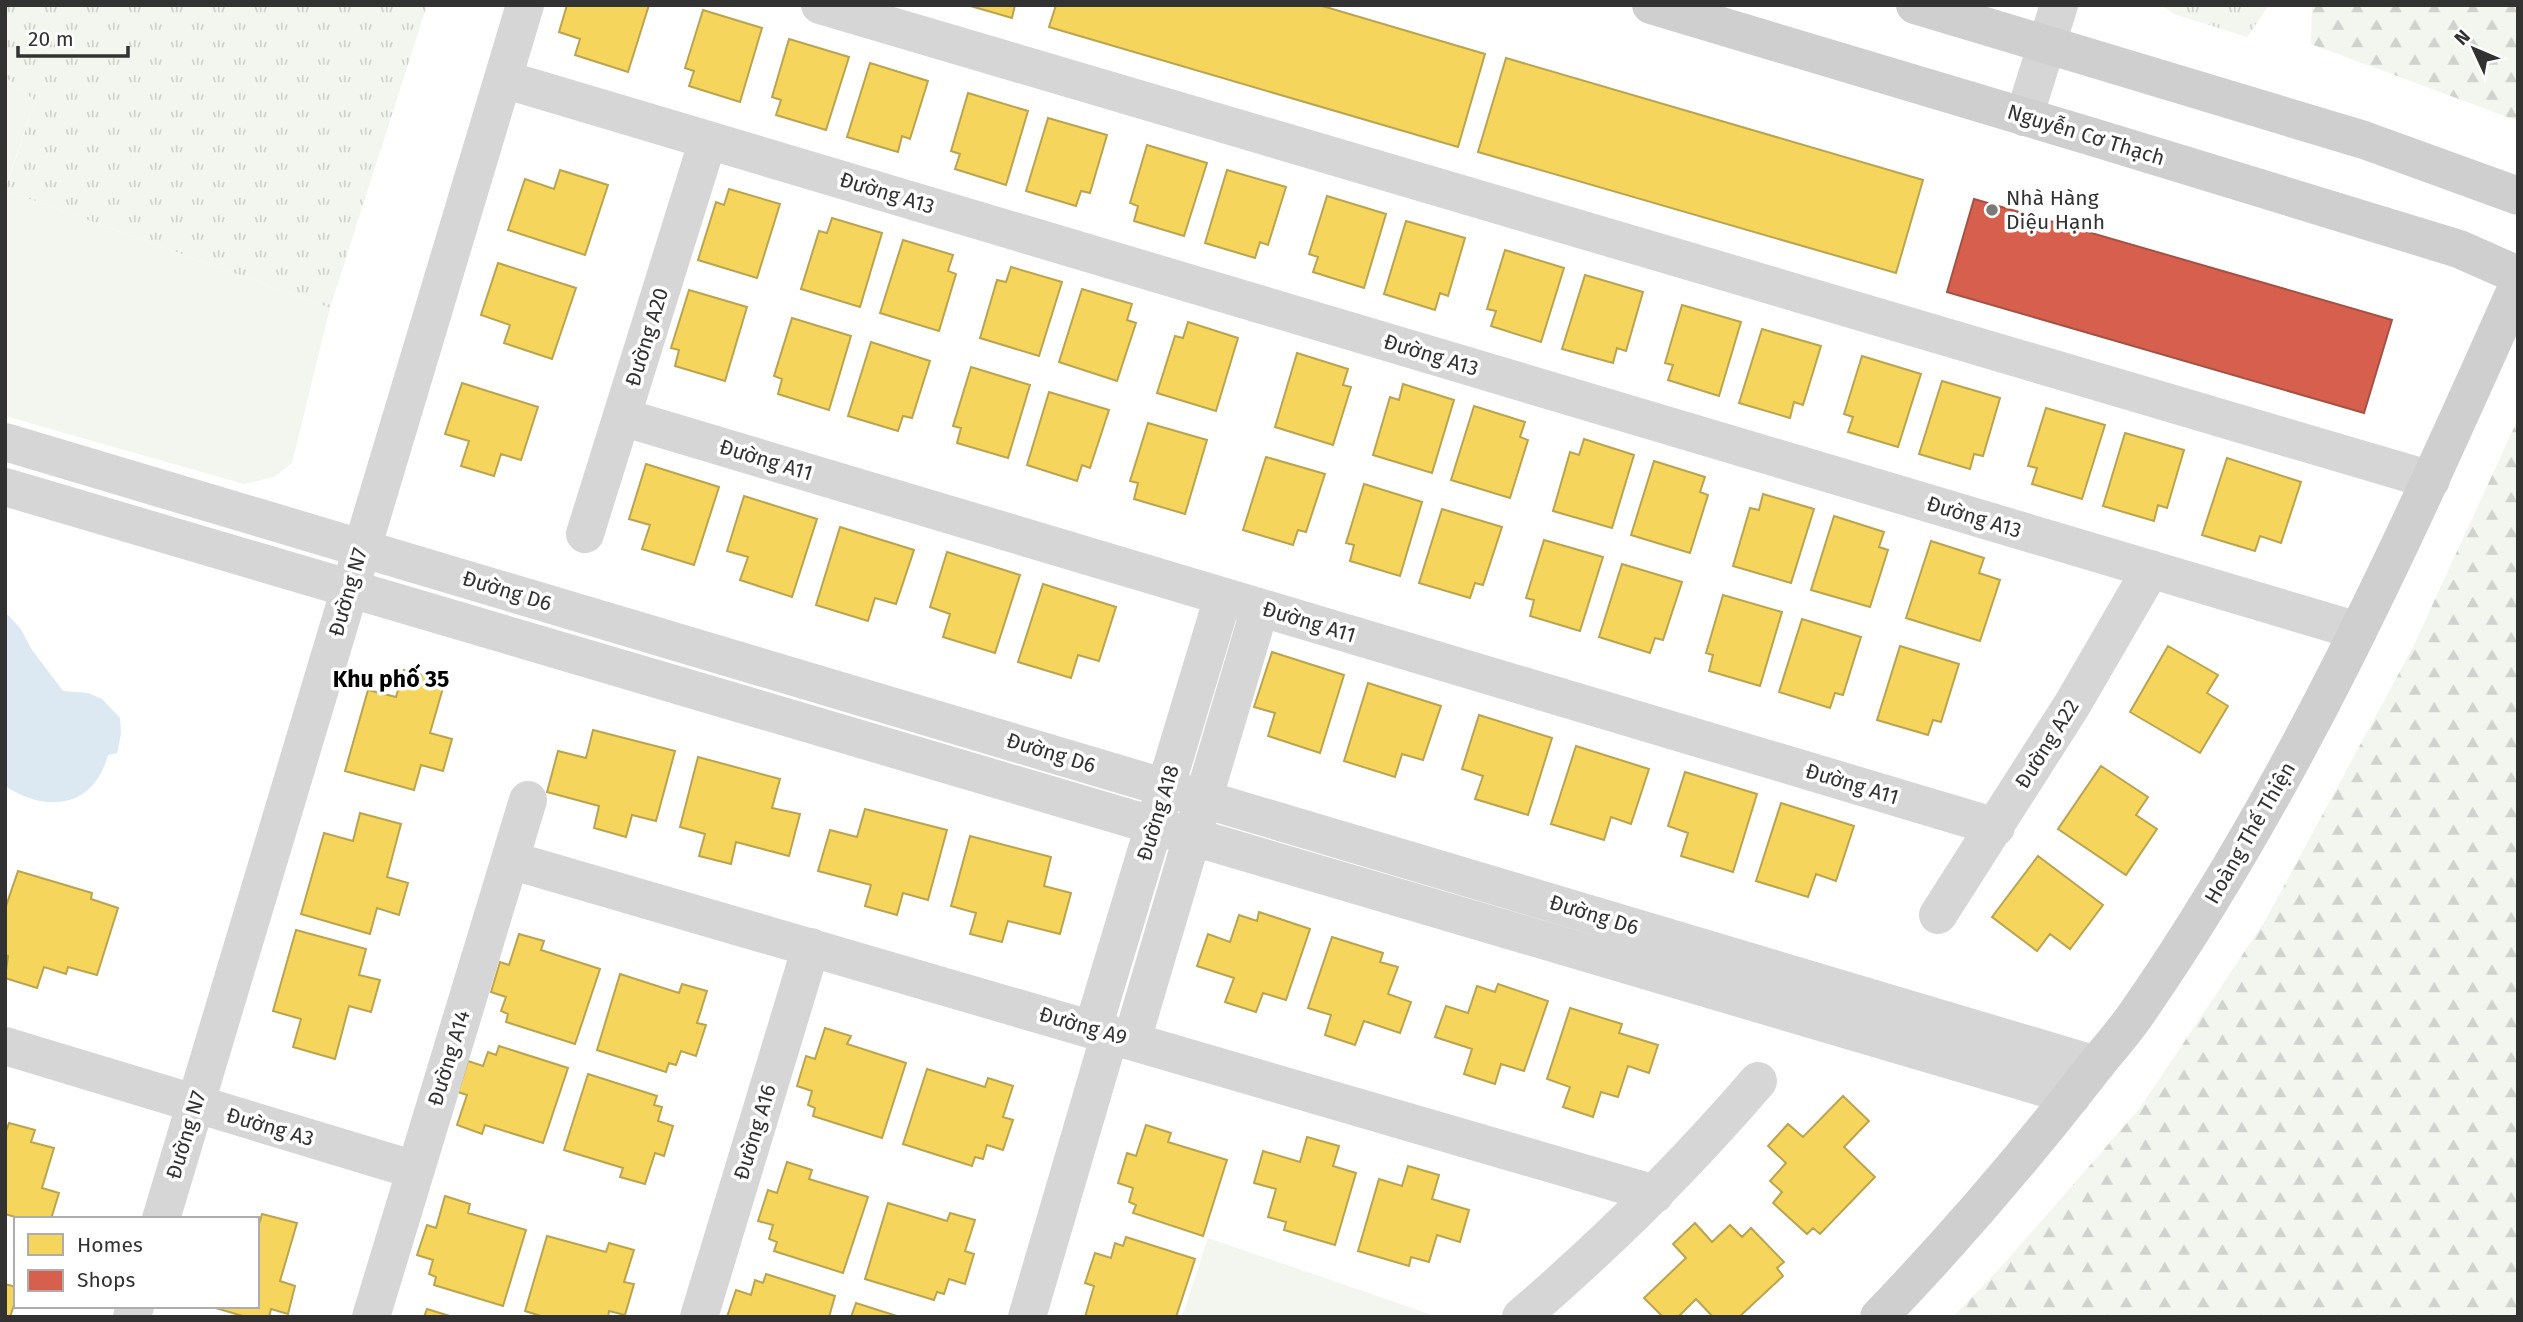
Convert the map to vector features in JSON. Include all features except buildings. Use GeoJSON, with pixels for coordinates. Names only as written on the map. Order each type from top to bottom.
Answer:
{"type":"FeatureCollection","features":[{"type":"Feature","properties":{"kind":"main road","name":"Nguyễn Cơ Thạch"},"geometry":{"type":"LineString","coordinates":[[1651,5],[2459,249],[2518,275]]}},
{"type":"Feature","properties":{"kind":"main road"},"geometry":{"type":"LineString","coordinates":[[1915,5],[2364,140],[2518,196]]}},
{"type":"Feature","properties":{"kind":"main road","name":"Hoàng Thế Thiện"},"geometry":{"type":"LineString","coordinates":[[1879,1317],[1998,1188],[2135,1017],[2243,849],[2284,776],[2358,631],[2431,480],[2518,285]]}},
{"type":"Feature","properties":{"kind":"street","name":"Đường N7"},"geometry":{"type":"LineString","coordinates":[[162,1217],[525,5]]}},
{"type":"Feature","properties":{"kind":"street"},"geometry":{"type":"LineString","coordinates":[[820,5],[2431,480]]}},
{"type":"Feature","properties":{"kind":"street"},"geometry":{"type":"LineString","coordinates":[[2024,117],[2059,5]]}},
{"type":"Feature","properties":{"kind":"street","name":"Đường A13"},"geometry":{"type":"LineString","coordinates":[[503,79],[2358,631]]}},
{"type":"Feature","properties":{"kind":"street","name":"Đường A20"},"geometry":{"type":"LineString","coordinates":[[586,534],[708,140]]}},
{"type":"Feature","properties":{"kind":"street","name":"Đường A11"},"geometry":{"type":"LineString","coordinates":[[622,417],[1996,827]]}},
{"type":"Feature","properties":{"kind":"street","name":"Đường D6"},"geometry":{"type":"LineString","coordinates":[[5,442],[2096,1065]]}},
{"type":"Feature","properties":{"kind":"street","name":"Đường D6"},"geometry":{"type":"LineString","coordinates":[[5,487],[2072,1096]]}},
{"type":"Feature","properties":{"kind":"street","name":"Đường A22"},"geometry":{"type":"LineString","coordinates":[[1938,915],[2072,705],[2151,569]]}},
{"type":"Feature","properties":{"kind":"street","name":"Đường A18"},"geometry":{"type":"LineString","coordinates":[[1112,1034],[1154,825],[1223,597]]}},
{"type":"Feature","properties":{"kind":"street","name":"Đường A18"},"geometry":{"type":"LineString","coordinates":[[1027,1317],[1112,1034],[1192,836],[1259,608]]}},
{"type":"Feature","properties":{"kind":"street","name":"Đường A14"},"geometry":{"type":"LineString","coordinates":[[371,1317],[528,800]]}},
{"type":"Feature","properties":{"kind":"street","name":"Đường A9"},"geometry":{"type":"LineString","coordinates":[[510,860],[1655,1194]]}},
{"type":"Feature","properties":{"kind":"street","name":"Đường A16"},"geometry":{"type":"LineString","coordinates":[[699,1317],[811,947]]}},
{"type":"Feature","properties":{"kind":"street","name":"Đường A3"},"geometry":{"type":"LineString","coordinates":[[5,1046],[415,1170]]}},
{"type":"Feature","properties":{"kind":"street"},"geometry":{"type":"LineString","coordinates":[[1521,1317],[1579,1267],[1655,1194],[1758,1081]]}},
{"type":"Feature","properties":{"kind":"green space"},"geometry":{"type":"Polygon","coordinates":[[[5,5],[427,5],[330,308],[5,190],[35,101],[5,77],[5,5]]]}},
{"type":"Feature","properties":{"kind":"green space"},"geometry":{"type":"Polygon","coordinates":[[[2161,5],[2269,5],[2247,37],[2174,14],[2161,5]]]}},
{"type":"Feature","properties":{"kind":"green space"},"geometry":{"type":"Polygon","coordinates":[[[2312,5],[2518,5],[2518,121],[2311,44],[2312,5]]]}},
{"type":"Feature","properties":{"kind":"green space"},"geometry":{"type":"Polygon","coordinates":[[[5,77],[35,101],[5,188],[5,77]]]}},
{"type":"Feature","properties":{"kind":"green space"},"geometry":{"type":"Polygon","coordinates":[[[5,190],[330,308],[292,463],[274,477],[244,484],[5,416],[5,190]]]}},
{"type":"Feature","properties":{"kind":"green space"},"geometry":{"type":"Polygon","coordinates":[[[2518,419],[2518,1317],[1953,1317],[2002,1266],[2140,1108],[2265,921],[2413,647],[2518,419]]]}},
{"type":"Feature","properties":{"kind":"green space"},"geometry":{"type":"Polygon","coordinates":[[[1208,1238],[1438,1317],[1182,1317],[1208,1238]]]}},
{"type":"Feature","properties":{"kind":"shaded area"},"geometry":{"type":"Polygon","coordinates":[[[5,612],[20,628],[32,650],[63,691],[88,693],[102,699],[120,718],[121,734],[117,753],[108,755],[92,786],[67,801],[37,800],[5,786],[5,612]]]}},
{"type":"Feature","properties":{"kind":"place","name":"Nhà Hàng Diệu Hạnh"},"geometry":{"type":"Point","coordinates":[1992,210]}},
{"type":"Feature","properties":{"kind":"district","name":"Khu phố 35"},"geometry":{"type":"Point","coordinates":[391,679]}}]}
